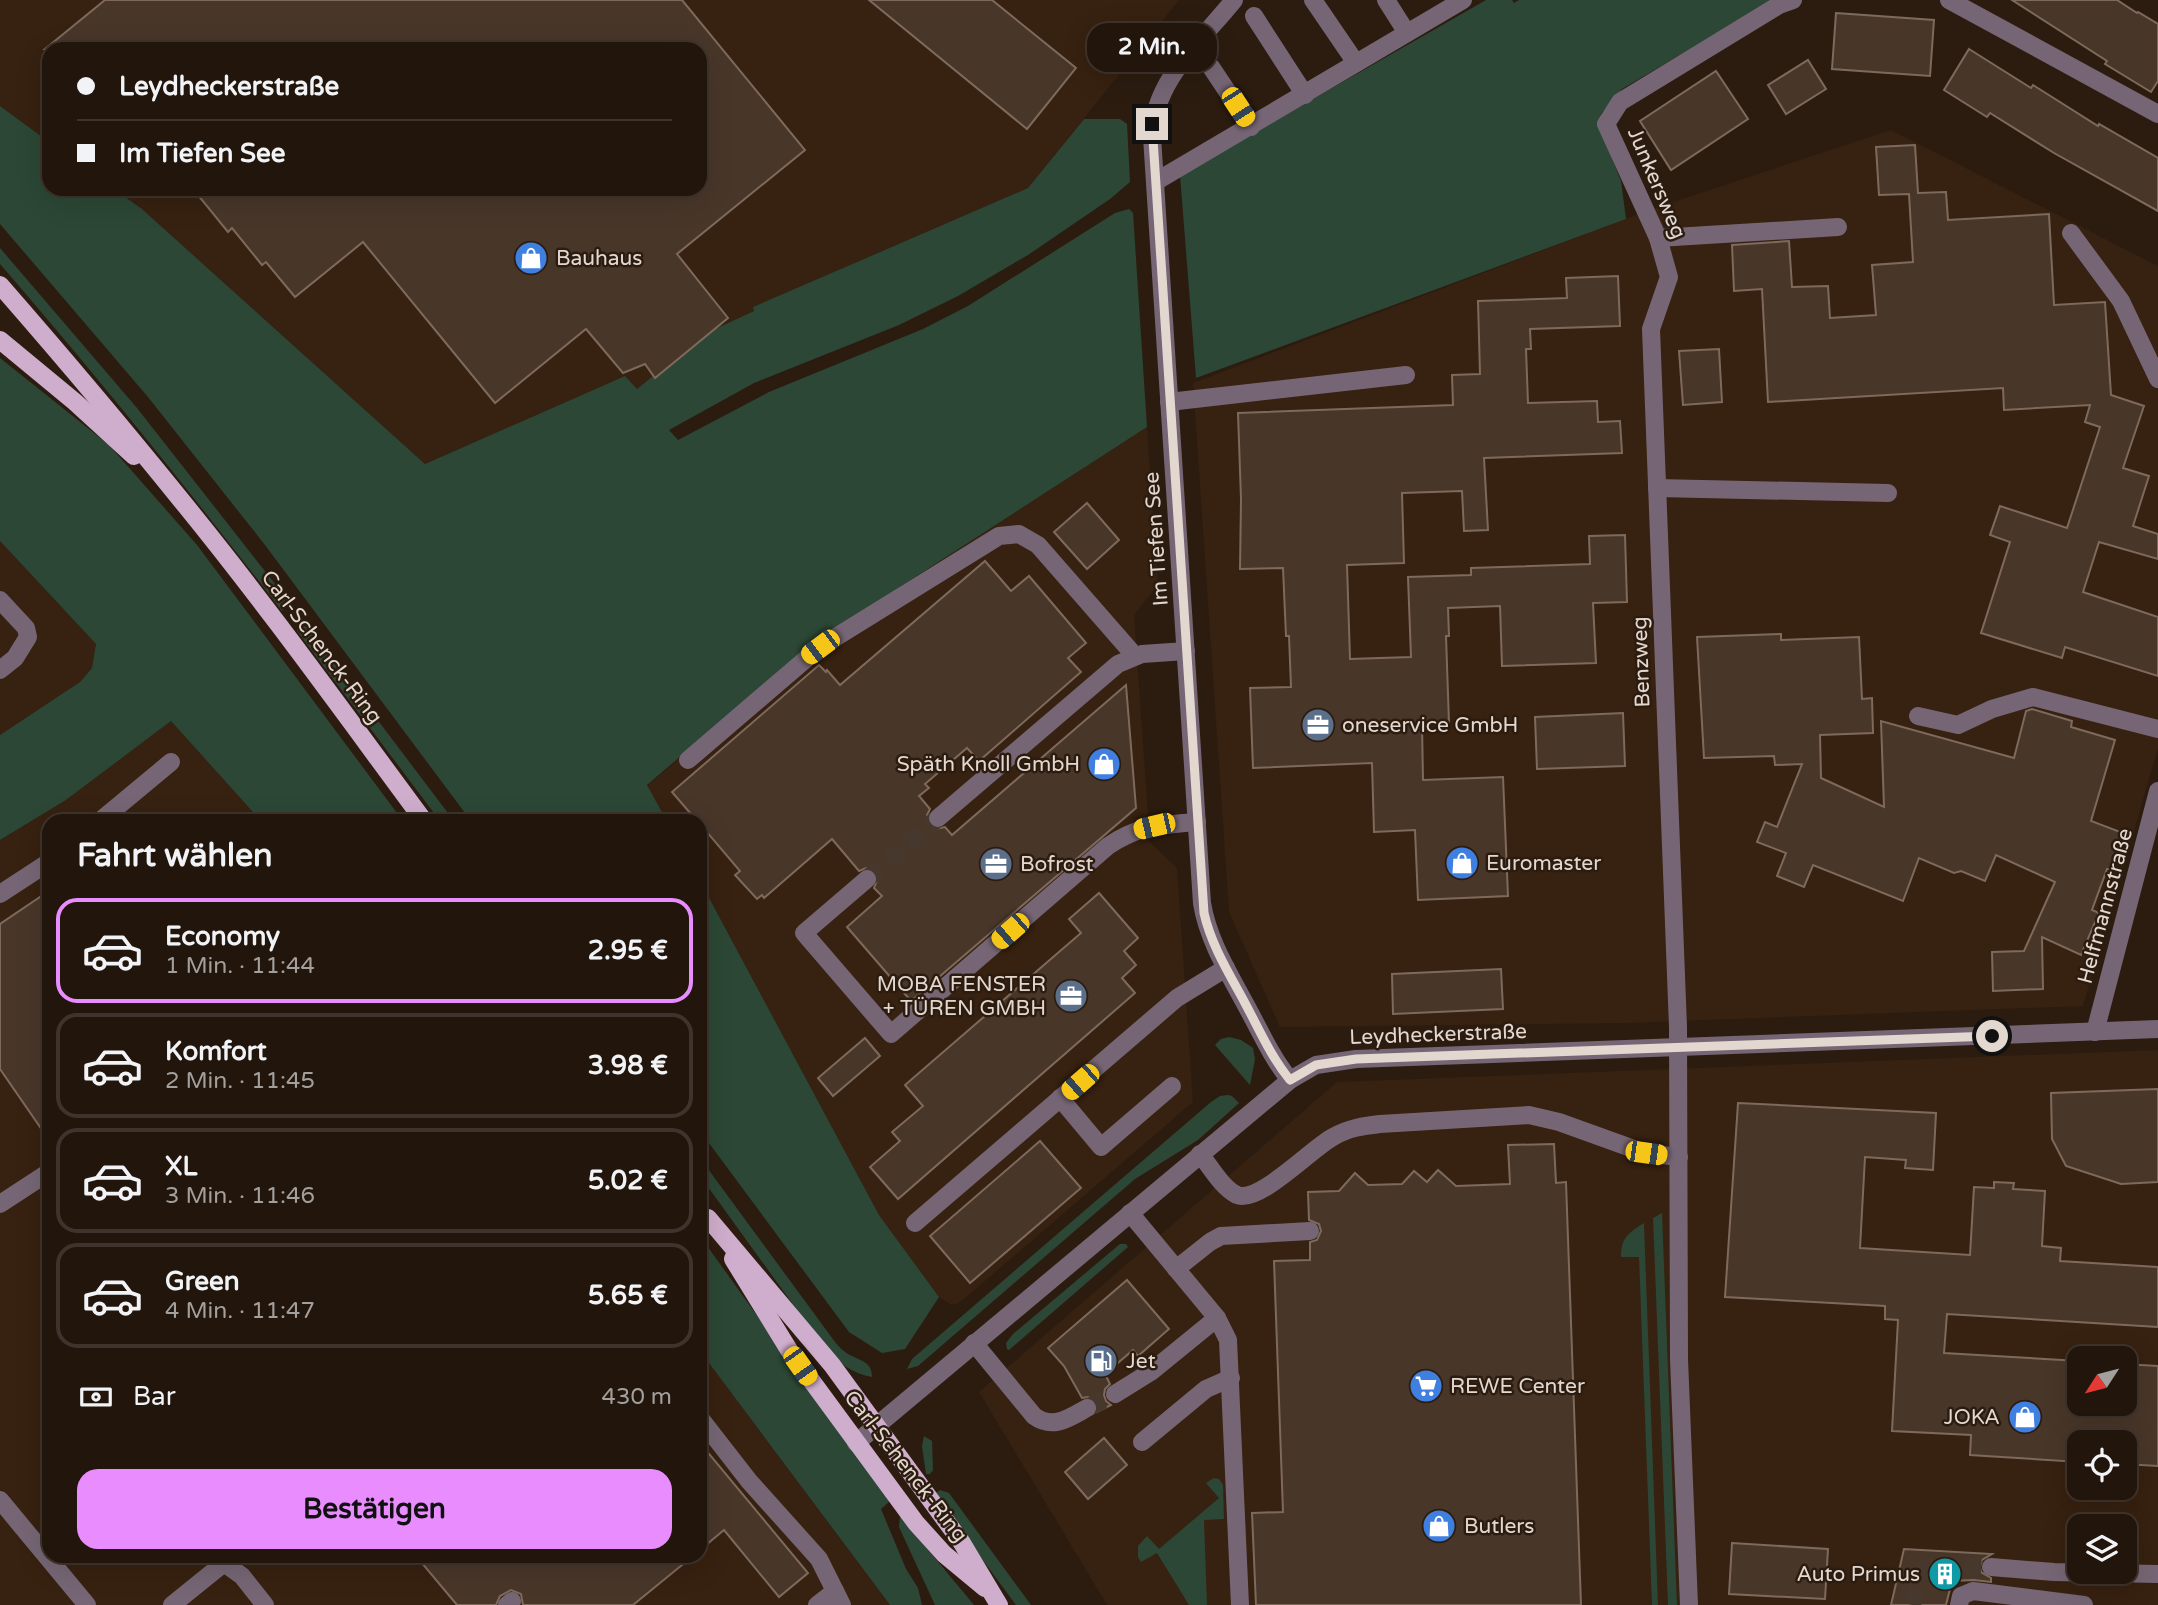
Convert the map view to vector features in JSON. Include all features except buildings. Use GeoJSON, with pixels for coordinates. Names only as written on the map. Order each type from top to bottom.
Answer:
{"type":"FeatureCollection","features":[{"type":"Feature","properties":{"kind":"main road","name":"Carl-Schenck-Ring"},"geometry":{"type":"LineString","coordinates":[[0,285],[183,502],[419,814]]}},
{"type":"Feature","properties":{"kind":"main road","name":"Carl-Schenck-Ring"},"geometry":{"type":"LineString","coordinates":[[0,340],[75,402],[183,502]]}},
{"type":"Feature","properties":{"kind":"main road","name":"Carl-Schenck-Ring"},"geometry":{"type":"LineString","coordinates":[[707,1216],[809,1336],[876,1425],[962,1543],[994,1598]]}},
{"type":"Feature","properties":{"kind":"main road","name":"Carl-Schenck-Ring"},"geometry":{"type":"LineString","coordinates":[[707,1217],[779,1334],[856,1443],[929,1539],[994,1598]]}},
{"type":"Feature","properties":{"kind":"street","name":"Im Tiefen See"},"geometry":{"type":"LineString","coordinates":[[1234,0],[1174,72],[1161,94],[1152,124],[1154,182],[1204,913],[1209,932],[1226,968],[1275,1060],[1290,1080]]}},
{"type":"Feature","properties":{"kind":"street"},"geometry":{"type":"LineString","coordinates":[[1313,0],[1356,63]]}},
{"type":"Feature","properties":{"kind":"street"},"geometry":{"type":"LineString","coordinates":[[1386,0],[1407,33]]}},
{"type":"Feature","properties":{"kind":"street","name":"Junkersweg"},"geometry":{"type":"LineString","coordinates":[[1669,277],[1658,238],[1606,124],[1620,102],[1779,5],[1793,0]]}},
{"type":"Feature","properties":{"kind":"street"},"geometry":{"type":"LineString","coordinates":[[1950,0],[2158,114]]}},
{"type":"Feature","properties":{"kind":"street"},"geometry":{"type":"LineString","coordinates":[[1154,182],[1461,1]]}},
{"type":"Feature","properties":{"kind":"street"},"geometry":{"type":"LineString","coordinates":[[1254,16],[1305,95]]}},
{"type":"Feature","properties":{"kind":"street"},"geometry":{"type":"LineString","coordinates":[[1212,67],[1251,127]]}},
{"type":"Feature","properties":{"kind":"street"},"geometry":{"type":"LineString","coordinates":[[1658,238],[1838,228]]}},
{"type":"Feature","properties":{"kind":"street"},"geometry":{"type":"LineString","coordinates":[[2071,233],[2121,301],[2158,379]]}},
{"type":"Feature","properties":{"kind":"street","name":"Benzweg"},"geometry":{"type":"LineString","coordinates":[[1669,277],[1651,329],[1679,1048],[1679,1359],[1689,1605]]}},
{"type":"Feature","properties":{"kind":"street"},"geometry":{"type":"LineString","coordinates":[[1169,402],[1406,375]]}},
{"type":"Feature","properties":{"kind":"street"},"geometry":{"type":"LineString","coordinates":[[1657,488],[1888,494]]}},
{"type":"Feature","properties":{"kind":"street"},"geometry":{"type":"LineString","coordinates":[[688,760],[820,647],[999,536],[1019,534],[1038,545],[1135,656]]}},
{"type":"Feature","properties":{"kind":"street"},"geometry":{"type":"LineString","coordinates":[[0,600],[26,628],[28,637],[15,658],[0,670]]}},
{"type":"Feature","properties":{"kind":"street"},"geometry":{"type":"LineString","coordinates":[[938,818],[1108,671],[1135,656],[1186,650]]}},
{"type":"Feature","properties":{"kind":"street"},"geometry":{"type":"LineString","coordinates":[[1918,716],[1958,724],[1992,709],[2033,696],[2158,729]]}},
{"type":"Feature","properties":{"kind":"street"},"geometry":{"type":"LineString","coordinates":[[108,814],[171,762]]}},
{"type":"Feature","properties":{"kind":"street","name":"Helfmannstraße"},"geometry":{"type":"LineString","coordinates":[[2095,1032],[2158,791]]}},
{"type":"Feature","properties":{"kind":"street"},"geometry":{"type":"LineString","coordinates":[[867,879],[804,933],[891,1034],[1108,846],[1136,830],[1197,822]]}},
{"type":"Feature","properties":{"kind":"street"},"geometry":{"type":"LineString","coordinates":[[0,894],[42,867]]}},
{"type":"Feature","properties":{"kind":"street"},"geometry":{"type":"LineString","coordinates":[[915,1223],[1177,998],[1226,968]]}},
{"type":"Feature","properties":{"kind":"street","name":"Leydheckerstraße"},"geometry":{"type":"LineString","coordinates":[[856,1443],[1290,1080],[1316,1065],[1356,1059],[2158,1029]]}},
{"type":"Feature","properties":{"kind":"street"},"geometry":{"type":"LineString","coordinates":[[1060,1098],[1101,1147],[1172,1086]]}},
{"type":"Feature","properties":{"kind":"street"},"geometry":{"type":"LineString","coordinates":[[1200,1154],[1230,1189],[1240,1196],[1265,1188],[1333,1137],[1361,1126],[1380,1124],[1529,1115],[1559,1122],[1646,1153],[1679,1157]]}},
{"type":"Feature","properties":{"kind":"street"},"geometry":{"type":"LineString","coordinates":[[0,1204],[42,1177]]}},
{"type":"Feature","properties":{"kind":"street"},"geometry":{"type":"LineString","coordinates":[[1130,1213],[1217,1318],[1228,1340],[1240,1605]]}},
{"type":"Feature","properties":{"kind":"street"},"geometry":{"type":"LineString","coordinates":[[1176,1269],[1210,1242],[1222,1236],[1310,1231]]}},
{"type":"Feature","properties":{"kind":"street"},"geometry":{"type":"LineString","coordinates":[[1115,1394],[1152,1371],[1217,1318]]}},
{"type":"Feature","properties":{"kind":"street"},"geometry":{"type":"LineString","coordinates":[[974,1343],[1034,1416],[1042,1422],[1057,1423],[1087,1408]]}},
{"type":"Feature","properties":{"kind":"street"},"geometry":{"type":"LineString","coordinates":[[1142,1442],[1206,1389],[1231,1378]]}},
{"type":"Feature","properties":{"kind":"street"},"geometry":{"type":"LineString","coordinates":[[707,1427],[749,1481],[819,1559],[838,1598],[817,1605]]}},
{"type":"Feature","properties":{"kind":"street"},"geometry":{"type":"LineString","coordinates":[[0,1500],[42,1551]]}},
{"type":"Feature","properties":{"kind":"street"},"geometry":{"type":"LineString","coordinates":[[52,1563],[87,1605]]}},
{"type":"Feature","properties":{"kind":"street"},"geometry":{"type":"LineString","coordinates":[[172,1605],[224,1563],[242,1576],[265,1605]]}},
{"type":"Feature","properties":{"kind":"street"},"geometry":{"type":"LineString","coordinates":[[1992,1567],[2054,1572],[2158,1574]]}},
{"type":"Feature","properties":{"kind":"street"},"geometry":{"type":"LineString","coordinates":[[1959,1605],[1961,1596],[1973,1591],[2049,1603],[2084,1605]]}},
{"type":"Feature","properties":{"kind":"shaded area","name":"Bauhaus"},"geometry":{"type":"Polygon","coordinates":[[[0,0],[1179,0],[1028,188],[753,307],[754,311],[715,329],[655,378],[653,376],[636,390],[625,376],[425,464],[142,209],[124,196],[707,196],[707,42],[42,42],[42,137],[0,106],[0,0]]]}},
{"type":"Feature","properties":{"kind":"shaded area"},"geometry":{"type":"Polygon","coordinates":[[[1891,130],[2158,266],[2158,748],[2083,1006],[1626,1023],[1280,1027],[1229,912],[1193,383],[1649,210],[1891,130]]]}},
{"type":"Feature","properties":{"kind":"shaded area"},"geometry":{"type":"Polygon","coordinates":[[[1147,427],[1158,585],[1134,615],[1150,842],[1177,868],[1193,1102],[956,1304],[950,1304],[939,1297],[879,1215],[707,894],[707,814],[663,814],[647,786],[813,643],[1147,427]]]}},
{"type":"Feature","properties":{"kind":"shaded area"},"geometry":{"type":"Polygon","coordinates":[[[0,541],[96,644],[92,668],[80,682],[0,735],[0,541]]]}},
{"type":"Feature","properties":{"kind":"shaded area"},"geometry":{"type":"Polygon","coordinates":[[[171,721],[255,814],[43,814],[66,800],[171,721]]]}},
{"type":"Feature","properties":{"kind":"shaded area"},"geometry":{"type":"Polygon","coordinates":[[[42,815],[42,1563],[707,1563],[707,1360],[890,1605],[0,1605],[0,840],[42,815]]]}},
{"type":"Feature","properties":{"kind":"shaded area"},"geometry":{"type":"Polygon","coordinates":[[[2158,1050],[2158,1605],[1107,1605],[979,1392],[1337,1082],[2158,1050]]]}},
{"type":"Feature","properties":{"kind":"green space"},"geometry":{"type":"Polygon","coordinates":[[[1486,0],[1512,0],[1514,3],[1519,0],[1773,0],[1622,89],[1601,114],[1603,136],[1621,181],[1626,219],[1196,378],[1180,175],[1486,0]]]}},
{"type":"Feature","properties":{"kind":"green space"},"geometry":{"type":"Polygon","coordinates":[[[0,106],[42,137],[42,196],[124,196],[142,209],[425,464],[625,376],[637,389],[653,376],[655,378],[715,329],[754,311],[753,307],[1028,188],[1084,119],[1120,119],[1127,124],[1130,182],[1110,199],[1028,255],[958,296],[899,325],[754,383],[669,430],[678,440],[769,392],[923,329],[968,306],[1115,213],[1129,209],[1133,213],[1147,427],[813,643],[647,785],[663,814],[466,814],[265,545],[148,397],[0,224],[0,106]]]}},
{"type":"Feature","properties":{"kind":"green space"},"geometry":{"type":"Polygon","coordinates":[[[0,248],[137,408],[286,598],[286,607],[282,611],[144,436],[0,264],[0,248]]]}},
{"type":"Feature","properties":{"kind":"green space"},"geometry":{"type":"Polygon","coordinates":[[[0,358],[109,445],[197,545],[398,814],[255,814],[171,721],[66,800],[0,840],[0,735],[80,682],[92,668],[96,644],[0,541],[0,358]]]}},
{"type":"Feature","properties":{"kind":"green space"},"geometry":{"type":"Polygon","coordinates":[[[297,625],[307,627],[449,814],[435,814],[297,631],[297,625]]]}},
{"type":"Feature","properties":{"kind":"green space"},"geometry":{"type":"Polygon","coordinates":[[[707,894],[879,1215],[939,1297],[905,1349],[882,1353],[849,1332],[707,1140],[707,894]]]}},
{"type":"Feature","properties":{"kind":"green space"},"geometry":{"type":"Polygon","coordinates":[[[1229,1037],[1241,1040],[1253,1048],[1255,1059],[1250,1085],[1215,1045],[1221,1039],[1229,1037]]]}},
{"type":"Feature","properties":{"kind":"green space"},"geometry":{"type":"Polygon","coordinates":[[[1228,1095],[1239,1103],[1198,1140],[1135,1179],[918,1366],[907,1369],[912,1359],[1211,1102],[1220,1096],[1228,1095]]]}},
{"type":"Feature","properties":{"kind":"green space"},"geometry":{"type":"Polygon","coordinates":[[[707,1168],[835,1342],[846,1353],[868,1365],[872,1377],[847,1367],[826,1350],[707,1186],[707,1168]]]}},
{"type":"Feature","properties":{"kind":"green space"},"geometry":{"type":"Polygon","coordinates":[[[1662,1213],[1677,1605],[1668,1605],[1653,1218],[1662,1213]]]}},
{"type":"Feature","properties":{"kind":"green space"},"geometry":{"type":"Polygon","coordinates":[[[1644,1223],[1658,1605],[1652,1605],[1639,1257],[1621,1257],[1626,1237],[1644,1223]]]}},
{"type":"Feature","properties":{"kind":"green space"},"geometry":{"type":"Polygon","coordinates":[[[1120,1244],[1126,1244],[1128,1247],[1007,1349],[1006,1343],[1013,1334],[1120,1244]]]}},
{"type":"Feature","properties":{"kind":"green space"},"geometry":{"type":"Polygon","coordinates":[[[707,1246],[890,1501],[881,1509],[906,1569],[918,1588],[922,1605],[890,1605],[707,1360],[707,1246]]]}},
{"type":"Feature","properties":{"kind":"green space"},"geometry":{"type":"Polygon","coordinates":[[[924,1436],[932,1441],[933,1470],[930,1474],[926,1474],[922,1446],[924,1436]]]}},
{"type":"Feature","properties":{"kind":"green space"},"geometry":{"type":"Polygon","coordinates":[[[1214,1478],[1219,1479],[1223,1485],[1224,1519],[1204,1520],[1207,1605],[1189,1605],[1157,1553],[1141,1562],[1138,1546],[1147,1536],[1159,1549],[1219,1498],[1206,1483],[1214,1478]]]}},
{"type":"Feature","properties":{"kind":"green space"},"geometry":{"type":"Polygon","coordinates":[[[940,1490],[949,1493],[1031,1605],[1016,1605],[934,1494],[940,1490]]]}},
{"type":"Feature","properties":{"kind":"green space"},"geometry":{"type":"Polygon","coordinates":[[[900,1516],[974,1605],[935,1605],[899,1527],[900,1516]]]}},
{"type":"Feature","properties":{"kind":"tunnel"},"geometry":{"type":"LineString","coordinates":[[867,879],[938,818]]}},
{"type":"Feature","properties":{"kind":"tunnel"},"geometry":{"type":"LineString","coordinates":[[1087,1408],[1115,1394]]}},
{"type":"Feature","properties":{"kind":"tunnel"},"geometry":{"type":"LineString","coordinates":[[1912,1605],[1921,1572],[1928,1563],[1991,1567]]}},
{"type":"Feature","properties":{"kind":"place","name":"Bauhaus"},"geometry":{"type":"Point","coordinates":[531,258]}},
{"type":"Feature","properties":{"kind":"place","name":"oneservice GmbH"},"geometry":{"type":"Point","coordinates":[1318,725]}},
{"type":"Feature","properties":{"kind":"place","name":"Späth Knoll GmbH"},"geometry":{"type":"Point","coordinates":[1104,764]}},
{"type":"Feature","properties":{"kind":"place","name":"Euromaster"},"geometry":{"type":"Point","coordinates":[1462,863]}},
{"type":"Feature","properties":{"kind":"place","name":"Bofrost"},"geometry":{"type":"Point","coordinates":[996,864]}},
{"type":"Feature","properties":{"kind":"place","name":"MOBA FENSTER + TÜREN GMBH"},"geometry":{"type":"Point","coordinates":[1071,996]}},
{"type":"Feature","properties":{"kind":"place","name":"Jet"},"geometry":{"type":"Point","coordinates":[1101,1361]}},
{"type":"Feature","properties":{"kind":"place","name":"REWE Center"},"geometry":{"type":"Point","coordinates":[1426,1386]}},
{"type":"Feature","properties":{"kind":"place","name":"JOKA"},"geometry":{"type":"Point","coordinates":[2025,1417]}},
{"type":"Feature","properties":{"kind":"place","name":"Butlers"},"geometry":{"type":"Point","coordinates":[1439,1526]}},
{"type":"Feature","properties":{"kind":"place","name":"Auto Primus"},"geometry":{"type":"Point","coordinates":[1945,1574]}},
{"type":"Feature","properties":{"kind":"route"},"geometry":{"type":"LineString","coordinates":[[1152,124],[1202,903],[1209,932],[1226,968],[1275,1060],[1290,1080],[1316,1065],[1356,1059],[1992,1036]]}}]}
